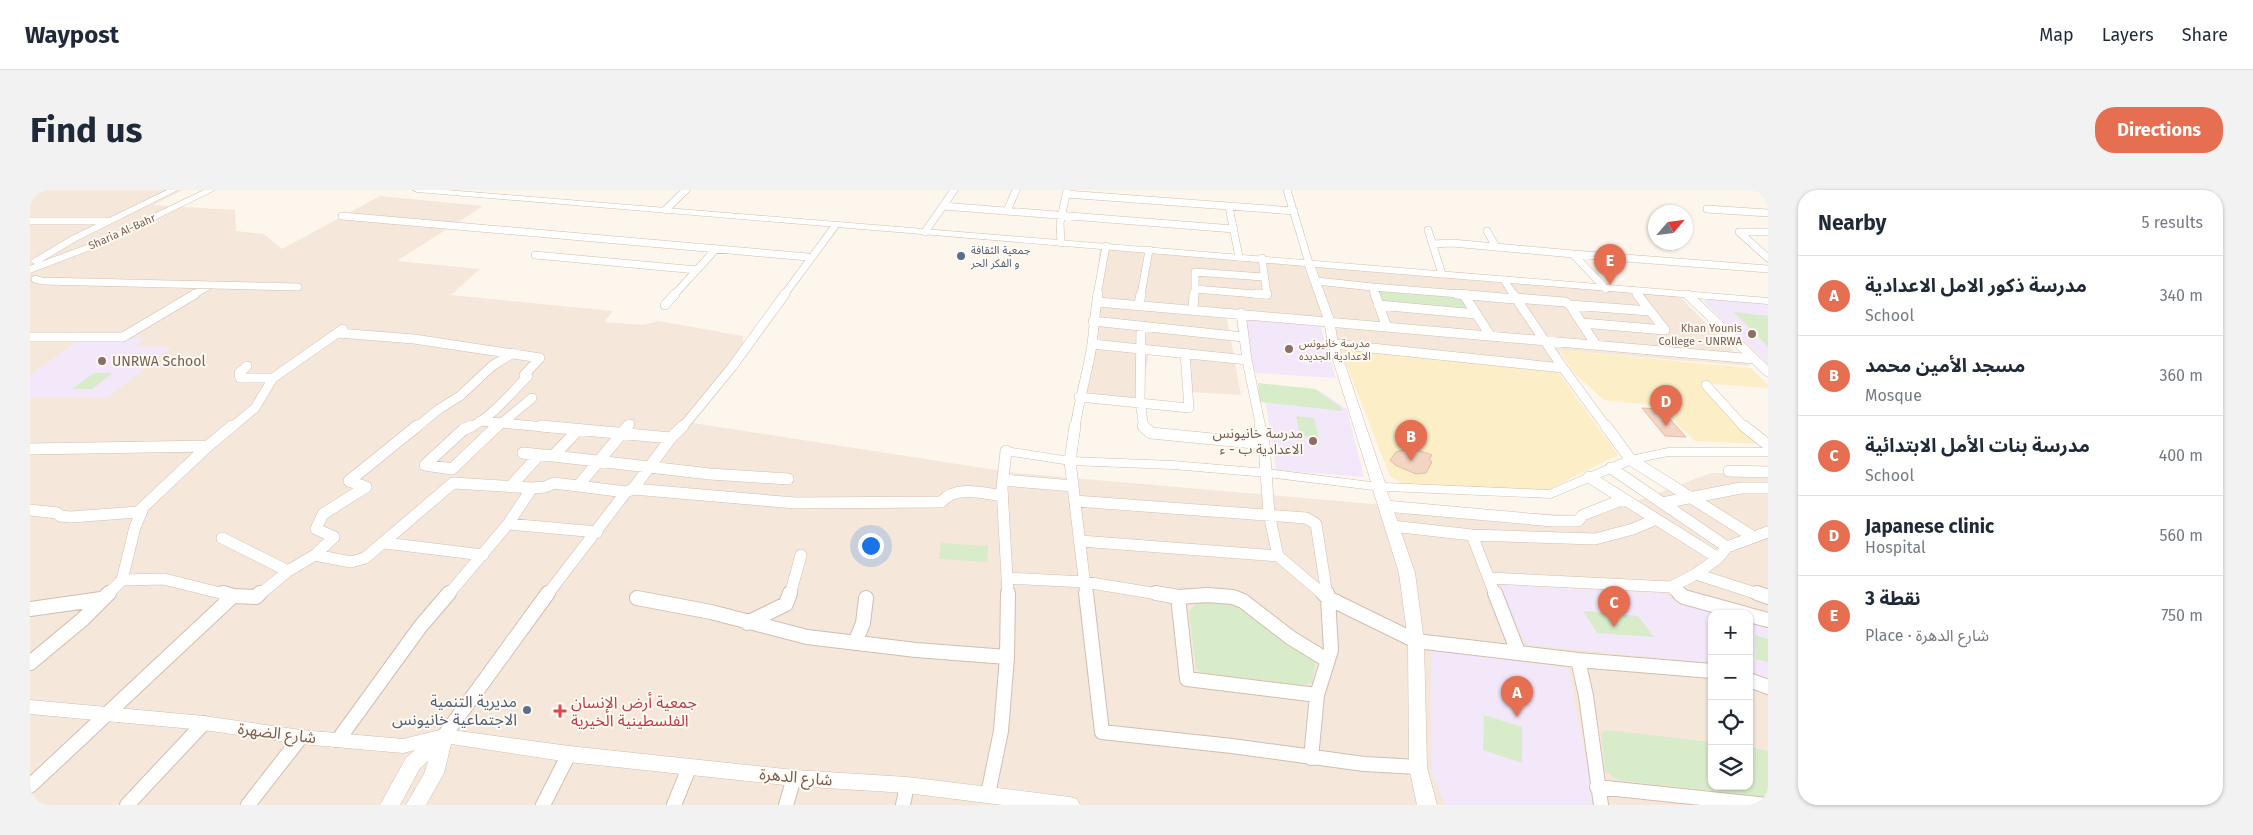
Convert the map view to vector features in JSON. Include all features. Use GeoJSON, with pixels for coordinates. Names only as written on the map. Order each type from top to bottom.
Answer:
{"type":"FeatureCollection","features":[{"type":"Feature","properties":{"kind":"main road","name":"Sharia Al-Bahr"},"geometry":{"type":"LineString","coordinates":[[30,264],[108,221],[174,190]]}},
{"type":"Feature","properties":{"kind":"main road","name":"Sharia Al-Bahr"},"geometry":{"type":"LineString","coordinates":[[33,274],[211,190]]}},
{"type":"Feature","properties":{"kind":"street"},"geometry":{"type":"LineString","coordinates":[[417,190],[835,226],[1240,256],[1606,289],[1768,301]]}},
{"type":"Feature","properties":{"kind":"street"},"geometry":{"type":"LineString","coordinates":[[665,210],[686,190]]}},
{"type":"Feature","properties":{"kind":"street"},"geometry":{"type":"LineString","coordinates":[[925,232],[954,190]]}},
{"type":"Feature","properties":{"kind":"street"},"geometry":{"type":"LineString","coordinates":[[1007,211],[1016,190]]}},
{"type":"Feature","properties":{"kind":"street"},"geometry":{"type":"LineString","coordinates":[[1287,190],[1329,320],[1333,344],[1407,573],[1416,641],[1418,767],[1427,805]]}},
{"type":"Feature","properties":{"kind":"street"},"geometry":{"type":"LineString","coordinates":[[1061,243],[1062,215],[1066,192],[1173,199],[1294,211]]}},
{"type":"Feature","properties":{"kind":"street"},"geometry":{"type":"LineString","coordinates":[[943,206],[1234,229]]}},
{"type":"Feature","properties":{"kind":"street"},"geometry":{"type":"LineString","coordinates":[[1229,207],[1240,256]]}},
{"type":"Feature","properties":{"kind":"street"},"geometry":{"type":"LineString","coordinates":[[1707,209],[1768,213]]}},
{"type":"Feature","properties":{"kind":"street"},"geometry":{"type":"LineString","coordinates":[[342,216],[808,257]]}},
{"type":"Feature","properties":{"kind":"street"},"geometry":{"type":"LineString","coordinates":[[30,222],[108,221]]}},
{"type":"Feature","properties":{"kind":"street"},"geometry":{"type":"LineString","coordinates":[[390,805],[413,763],[444,736],[531,616],[650,468],[671,438],[690,419],[726,374],[835,226]]}},
{"type":"Feature","properties":{"kind":"street"},"geometry":{"type":"LineString","coordinates":[[1428,230],[1442,274]]}},
{"type":"Feature","properties":{"kind":"street"},"geometry":{"type":"LineString","coordinates":[[1487,230],[1496,247]]}},
{"type":"Feature","properties":{"kind":"street"},"geometry":{"type":"LineString","coordinates":[[1768,232],[1739,232],[1768,258]]}},
{"type":"Feature","properties":{"kind":"street"},"geometry":{"type":"LineString","coordinates":[[1433,244],[1452,243],[1768,269]]}},
{"type":"Feature","properties":{"kind":"street"},"geometry":{"type":"LineString","coordinates":[[1106,246],[1093,321],[1092,344],[1079,397],[1070,461],[1102,732],[1232,746],[1364,764],[1418,767]]}},
{"type":"Feature","properties":{"kind":"street"},"geometry":{"type":"LineString","coordinates":[[665,304],[716,249]]}},
{"type":"Feature","properties":{"kind":"street"},"geometry":{"type":"LineString","coordinates":[[1140,304],[1148,250]]}},
{"type":"Feature","properties":{"kind":"street"},"geometry":{"type":"LineString","coordinates":[[1573,254],[1606,289]]}},
{"type":"Feature","properties":{"kind":"street"},"geometry":{"type":"LineString","coordinates":[[536,255],[697,270]]}},
{"type":"Feature","properties":{"kind":"street"},"geometry":{"type":"LineString","coordinates":[[1195,288],[1267,295],[1263,277],[1262,258]]}},
{"type":"Feature","properties":{"kind":"street"},"geometry":{"type":"LineString","coordinates":[[1193,309],[1195,272],[1263,277]]}},
{"type":"Feature","properties":{"kind":"street"},"geometry":{"type":"LineString","coordinates":[[33,274],[42,281],[298,287]]}},
{"type":"Feature","properties":{"kind":"street"},"geometry":{"type":"LineString","coordinates":[[1504,280],[1563,368],[1631,460],[1752,536]]}},
{"type":"Feature","properties":{"kind":"street"},"geometry":{"type":"LineString","coordinates":[[1317,281],[1650,311]]}},
{"type":"Feature","properties":{"kind":"street"},"geometry":{"type":"LineString","coordinates":[[30,337],[122,337],[210,285]]}},
{"type":"Feature","properties":{"kind":"street"},"geometry":{"type":"LineString","coordinates":[[1372,287],[1386,325]]}},
{"type":"Feature","properties":{"kind":"street"},"geometry":{"type":"LineString","coordinates":[[1582,323],[1665,330],[1635,291]]}},
{"type":"Feature","properties":{"kind":"street"},"geometry":{"type":"LineString","coordinates":[[1464,294],[1490,335]]}},
{"type":"Feature","properties":{"kind":"street"},"geometry":{"type":"LineString","coordinates":[[1688,295],[1768,372]]}},
{"type":"Feature","properties":{"kind":"street"},"geometry":{"type":"LineString","coordinates":[[1096,302],[1329,320],[1754,359]]}},
{"type":"Feature","properties":{"kind":"street"},"geometry":{"type":"LineString","coordinates":[[1378,305],[1476,314]]}},
{"type":"Feature","properties":{"kind":"street"},"geometry":{"type":"LineString","coordinates":[[1570,305],[1596,344]]}},
{"type":"Feature","properties":{"kind":"street"},"geometry":{"type":"LineString","coordinates":[[1241,313],[1247,360],[1264,444],[1269,514],[1278,556]]}},
{"type":"Feature","properties":{"kind":"street"},"geometry":{"type":"LineString","coordinates":[[1093,321],[1244,337]]}},
{"type":"Feature","properties":{"kind":"street"},"geometry":{"type":"LineString","coordinates":[[138,512],[208,446],[255,408],[272,378],[348,326]]}},
{"type":"Feature","properties":{"kind":"street"},"geometry":{"type":"LineString","coordinates":[[1141,327],[1140,402],[1143,427],[1151,433],[1264,444]]}},
{"type":"Feature","properties":{"kind":"street"},"geometry":{"type":"LineString","coordinates":[[338,333],[414,339],[430,343],[540,358],[524,375],[528,376],[480,421],[468,429],[464,429],[425,465],[452,468],[514,411],[532,398]]}},
{"type":"Feature","properties":{"kind":"street"},"geometry":{"type":"LineString","coordinates":[[1092,344],[1247,360]]}},
{"type":"Feature","properties":{"kind":"street"},"geometry":{"type":"LineString","coordinates":[[1333,344],[1563,368]]}},
{"type":"Feature","properties":{"kind":"street"},"geometry":{"type":"LineString","coordinates":[[122,580],[164,580],[233,596],[256,597],[288,571],[315,555],[334,537],[316,529],[323,514],[366,486],[349,481],[439,409],[460,396],[492,366],[513,353]]}},
{"type":"Feature","properties":{"kind":"street"},"geometry":{"type":"LineString","coordinates":[[1079,397],[1189,408],[1185,353]]}},
{"type":"Feature","properties":{"kind":"street"},"geometry":{"type":"LineString","coordinates":[[247,366],[239,373],[240,378],[272,378]]}},
{"type":"Feature","properties":{"kind":"street"},"geometry":{"type":"LineString","coordinates":[[1706,385],[1746,430],[1768,445]]}},
{"type":"Feature","properties":{"kind":"street"},"geometry":{"type":"LineString","coordinates":[[480,421],[671,438]]}},
{"type":"Feature","properties":{"kind":"street"},"geometry":{"type":"LineString","coordinates":[[578,486],[630,424]]}},
{"type":"Feature","properties":{"kind":"street"},"geometry":{"type":"LineString","coordinates":[[553,456],[578,430]]}},
{"type":"Feature","properties":{"kind":"street"},"geometry":{"type":"LineString","coordinates":[[31,450],[208,446]]}},
{"type":"Feature","properties":{"kind":"street"},"geometry":{"type":"LineString","coordinates":[[988,794],[1001,731],[1007,657],[1008,578],[1003,496],[1006,451],[1070,461],[1173,465],[1267,473],[1379,486],[1551,494],[1631,460],[1668,452],[1768,452]]}},
{"type":"Feature","properties":{"kind":"street"},"geometry":{"type":"LineString","coordinates":[[524,453],[650,468],[788,479]]}},
{"type":"Feature","properties":{"kind":"street"},"geometry":{"type":"LineString","coordinates":[[511,486],[539,455]]}},
{"type":"Feature","properties":{"kind":"street"},"geometry":{"type":"LineString","coordinates":[[1610,468],[1727,547]]}},
{"type":"Feature","properties":{"kind":"street"},"geometry":{"type":"LineString","coordinates":[[1729,471],[1768,472]]}},
{"type":"Feature","properties":{"kind":"street"},"geometry":{"type":"LineString","coordinates":[[1589,477],[1654,520],[1718,558]]}},
{"type":"Feature","properties":{"kind":"street"},"geometry":{"type":"LineString","coordinates":[[1003,480],[1073,486]]}},
{"type":"Feature","properties":{"kind":"street"},"geometry":{"type":"LineString","coordinates":[[315,555],[351,562],[365,558],[385,543],[453,483],[532,488],[545,487],[554,483],[630,491],[786,502],[850,504],[905,501],[941,502],[942,498],[968,491],[1003,496]]}},
{"type":"Feature","properties":{"kind":"street"},"geometry":{"type":"LineString","coordinates":[[338,740],[420,627],[508,524],[532,488]]}},
{"type":"Feature","properties":{"kind":"street"},"geometry":{"type":"LineString","coordinates":[[1662,503],[1741,488],[1768,488]]}},
{"type":"Feature","properties":{"kind":"street"},"geometry":{"type":"LineString","coordinates":[[1386,506],[1554,521],[1578,521],[1583,515],[1624,499]]}},
{"type":"Feature","properties":{"kind":"street"},"geometry":{"type":"LineString","coordinates":[[1075,501],[1269,514],[1306,518],[1316,524],[1328,598],[1331,650],[1317,695],[1311,758]]}},
{"type":"Feature","properties":{"kind":"street"},"geometry":{"type":"LineString","coordinates":[[30,510],[57,513],[60,516],[71,518],[142,511],[135,527],[122,580],[83,619],[30,664]]}},
{"type":"Feature","properties":{"kind":"street"},"geometry":{"type":"LineString","coordinates":[[1392,526],[1472,535],[1595,539],[1634,529],[1654,520]]}},
{"type":"Feature","properties":{"kind":"street"},"geometry":{"type":"LineString","coordinates":[[508,524],[597,532]]}},
{"type":"Feature","properties":{"kind":"street"},"geometry":{"type":"LineString","coordinates":[[1490,578],[1671,587],[1696,574],[1718,558],[1727,547],[1752,536],[1768,532]]}},
{"type":"Feature","properties":{"kind":"street"},"geometry":{"type":"LineString","coordinates":[[1472,535],[1518,652]]}},
{"type":"Feature","properties":{"kind":"street"},"geometry":{"type":"LineString","coordinates":[[222,538],[288,571]]}},
{"type":"Feature","properties":{"kind":"street"},"geometry":{"type":"LineString","coordinates":[[1080,541],[1278,556],[1328,598],[1416,641],[1578,660],[1708,671]]}},
{"type":"Feature","properties":{"kind":"street"},"geometry":{"type":"LineString","coordinates":[[385,543],[483,555]]}},
{"type":"Feature","properties":{"kind":"street"},"geometry":{"type":"LineString","coordinates":[[747,623],[786,604],[794,585],[801,555]]}},
{"type":"Feature","properties":{"kind":"street"},"geometry":{"type":"LineString","coordinates":[[1696,574],[1768,597]]}},
{"type":"Feature","properties":{"kind":"street"},"geometry":{"type":"LineString","coordinates":[[1008,578],[1085,582],[1178,597],[1207,594],[1233,597],[1243,601],[1291,638],[1327,660]]}},
{"type":"Feature","properties":{"kind":"street"},"geometry":{"type":"LineString","coordinates":[[1671,587],[1684,597],[1733,610]]}},
{"type":"Feature","properties":{"kind":"street"},"geometry":{"type":"LineString","coordinates":[[30,786],[36,776],[107,714],[233,596]]}},
{"type":"Feature","properties":{"kind":"street"},"geometry":{"type":"LineString","coordinates":[[1178,597],[1187,679],[1317,695]]}},
{"type":"Feature","properties":{"kind":"street"},"geometry":{"type":"LineString","coordinates":[[637,598],[711,612],[747,623],[807,637],[916,650],[1007,657]]}},
{"type":"Feature","properties":{"kind":"street"},"geometry":{"type":"LineString","coordinates":[[855,643],[863,623],[866,598]]}},
{"type":"Feature","properties":{"kind":"street"},"geometry":{"type":"LineString","coordinates":[[30,609],[101,599]]}},
{"type":"Feature","properties":{"kind":"street"},"geometry":{"type":"LineString","coordinates":[[1753,616],[1768,620]]}},
{"type":"Feature","properties":{"kind":"street"},"geometry":{"type":"LineString","coordinates":[[1578,660],[1586,684],[1597,787],[1601,805]]}},
{"type":"Feature","properties":{"kind":"street"},"geometry":{"type":"LineString","coordinates":[[1753,681],[1768,686]]}},
{"type":"Feature","properties":{"kind":"street","name":"شارع الضهرة"},"geometry":{"type":"LineString","coordinates":[[30,707],[204,724],[301,737],[402,746],[444,736],[522,748]]}},
{"type":"Feature","properties":{"kind":"street"},"geometry":{"type":"LineString","coordinates":[[127,805],[204,724]]}},
{"type":"Feature","properties":{"kind":"street"},"geometry":{"type":"LineString","coordinates":[[416,805],[434,773],[444,736]]}},
{"type":"Feature","properties":{"kind":"street"},"geometry":{"type":"LineString","coordinates":[[248,805],[301,737]]}},
{"type":"Feature","properties":{"kind":"street","name":"شارع الدهرة"},"geometry":{"type":"LineString","coordinates":[[522,748],[794,778],[907,785],[988,794],[1015,801],[1070,805]]}},
{"type":"Feature","properties":{"kind":"street"},"geometry":{"type":"LineString","coordinates":[[543,805],[568,754]]}},
{"type":"Feature","properties":{"kind":"street"},"geometry":{"type":"LineString","coordinates":[[674,805],[690,768]]}},
{"type":"Feature","properties":{"kind":"street"},"geometry":{"type":"LineString","coordinates":[[786,805],[794,778]]}},
{"type":"Feature","properties":{"kind":"street"},"geometry":{"type":"LineString","coordinates":[[903,805],[907,785]]}},
{"type":"Feature","properties":{"kind":"street"},"geometry":{"type":"LineString","coordinates":[[1597,787],[1768,805]]}},
{"type":"Feature","properties":{"kind":"shaded area"},"geometry":{"type":"Polygon","coordinates":[[[30,190],[183,190],[153,205],[235,210],[236,231],[264,234],[282,249],[380,196],[483,206],[397,261],[480,269],[451,295],[613,311],[604,322],[643,325],[658,321],[743,336],[743,360],[693,423],[1016,473],[1418,508],[1597,516],[1711,473],[1768,473],[1768,805],[30,805],[30,190]]]}},
{"type":"Feature","properties":{"kind":"shaded area"},"geometry":{"type":"Polygon","coordinates":[[[1100,248],[1676,293],[1749,366],[1558,350],[1569,372],[1335,348],[1323,321],[1226,314],[1241,395],[1190,392],[1180,354],[1149,354],[1139,406],[1084,398],[1100,248]]]}},
{"type":"Feature","properties":{"kind":"shaded area","name":"Khan Younis College - UNRWA"},"geometry":{"type":"Polygon","coordinates":[[[1709,299],[1768,304],[1768,364],[1703,301],[1709,299]]]}},
{"type":"Feature","properties":{"kind":"shaded area","name":"مدرسة خانيونس الاعدادية الجديده"},"geometry":{"type":"Polygon","coordinates":[[[1242,317],[1320,325],[1336,378],[1255,373],[1242,317]]]}},
{"type":"Feature","properties":{"kind":"shaded area","name":"UNRWA School"},"geometry":{"type":"Polygon","coordinates":[[[82,338],[145,338],[135,346],[172,347],[107,398],[30,398],[30,375],[82,338]]]}},
{"type":"Feature","properties":{"kind":"shaded area","name":"مدرسة خانيونس الاعدادية ب - ء"},"geometry":{"type":"Polygon","coordinates":[[[1263,385],[1320,391],[1347,409],[1364,477],[1276,470],[1263,385]]]}},
{"type":"Feature","properties":{"kind":"shaded area"},"geometry":{"type":"Polygon","coordinates":[[[1506,584],[1641,593],[1660,590],[1671,599],[1708,611],[1708,663],[1529,645],[1523,640],[1501,589],[1506,584]]]}},
{"type":"Feature","properties":{"kind":"shaded area"},"geometry":{"type":"Polygon","coordinates":[[[1753,620],[1768,625],[1768,681],[1753,676],[1753,620]]]}},
{"type":"Feature","properties":{"kind":"shaded area"},"geometry":{"type":"Polygon","coordinates":[[[1431,649],[1568,668],[1595,805],[1446,805],[1432,773],[1431,649]]]}},
{"type":"Feature","properties":{"kind":"green space"},"geometry":{"type":"Polygon","coordinates":[[[1374,289],[1461,296],[1469,308],[1381,302],[1374,289]]]}},
{"type":"Feature","properties":{"kind":"green space"},"geometry":{"type":"Polygon","coordinates":[[[1734,312],[1768,316],[1768,347],[1734,312]]]}},
{"type":"Feature","properties":{"kind":"green space"},"geometry":{"type":"Polygon","coordinates":[[[94,373],[113,373],[92,389],[72,389],[94,373]]]}},
{"type":"Feature","properties":{"kind":"green space"},"geometry":{"type":"Polygon","coordinates":[[[1258,383],[1315,389],[1341,407],[1342,411],[1260,402],[1258,383]]]}},
{"type":"Feature","properties":{"kind":"green space"},"geometry":{"type":"Polygon","coordinates":[[[1296,416],[1314,418],[1319,438],[1300,436],[1296,416]]]}},
{"type":"Feature","properties":{"kind":"green space"},"geometry":{"type":"Polygon","coordinates":[[[941,543],[988,546],[987,562],[939,559],[941,543]]]}},
{"type":"Feature","properties":{"kind":"green space"},"geometry":{"type":"Polygon","coordinates":[[[1205,599],[1235,602],[1316,660],[1312,683],[1302,685],[1202,673],[1196,668],[1189,612],[1194,605],[1205,599]]]}},
{"type":"Feature","properties":{"kind":"green space"},"geometry":{"type":"Polygon","coordinates":[[[1583,611],[1638,616],[1654,637],[1597,633],[1583,611]]]}},
{"type":"Feature","properties":{"kind":"green space"},"geometry":{"type":"Polygon","coordinates":[[[1755,635],[1768,639],[1768,662],[1756,659],[1755,635]]]}},
{"type":"Feature","properties":{"kind":"green space"},"geometry":{"type":"Polygon","coordinates":[[[1484,715],[1522,727],[1522,763],[1483,750],[1484,715]]]}},
{"type":"Feature","properties":{"kind":"green space"},"geometry":{"type":"Polygon","coordinates":[[[1606,730],[1708,742],[1708,790],[1753,790],[1753,747],[1768,751],[1768,797],[1623,781],[1613,777],[1605,770],[1601,734],[1606,730]]]}},
{"type":"Feature","properties":{"kind":"sand"},"geometry":{"type":"Polygon","coordinates":[[[1340,349],[1557,371],[1618,455],[1543,492],[1401,483],[1390,476],[1340,349]]]}},
{"type":"Feature","properties":{"kind":"sand"},"geometry":{"type":"Polygon","coordinates":[[[1559,350],[1751,368],[1768,385],[1768,388],[1700,383],[1759,444],[1695,441],[1659,406],[1604,400],[1573,372],[1559,350]]]}},
{"type":"Feature","properties":{"kind":"building"},"geometry":{"type":"Polygon","coordinates":[[[1642,408],[1661,409],[1686,437],[1665,436],[1642,408]]]}},
{"type":"Feature","properties":{"kind":"building"},"geometry":{"type":"Polygon","coordinates":[[[1412,448],[1432,455],[1429,459],[1432,462],[1426,473],[1416,474],[1395,465],[1390,460],[1396,452],[1404,450],[1409,452],[1412,448]]]}},
{"type":"Feature","properties":{"kind":"place","name":"جمعية الثقافة و الفكر الحر"},"geometry":{"type":"Point","coordinates":[961,256]}},
{"type":"Feature","properties":{"kind":"place","name":"نقطة 3"},"geometry":{"type":"Point","coordinates":[1610,285]}},
{"type":"Feature","properties":{"kind":"place","name":"Khan Younis College - UNRWA"},"geometry":{"type":"Point","coordinates":[1752,334]}},
{"type":"Feature","properties":{"kind":"place","name":"مدرسة خانيونس الاعدادية الجديده"},"geometry":{"type":"Point","coordinates":[1289,349]}},
{"type":"Feature","properties":{"kind":"place","name":"UNRWA School"},"geometry":{"type":"Point","coordinates":[102,361]}},
{"type":"Feature","properties":{"kind":"place","name":"Japanese clinic"},"geometry":{"type":"Point","coordinates":[1666,426]}},
{"type":"Feature","properties":{"kind":"place","name":"مدرسة خانيونس الاعدادية ب - ء"},"geometry":{"type":"Point","coordinates":[1313,441]}},
{"type":"Feature","properties":{"kind":"place","name":"مسجد الأمين محمد"},"geometry":{"type":"Point","coordinates":[1411,461]}},
{"type":"Feature","properties":{"kind":"place","name":"مدرسة بنات الأمل الابتدائية"},"geometry":{"type":"Point","coordinates":[1614,627]}},
{"type":"Feature","properties":{"kind":"place","name":"مديرية التنمية الاجتماعية خانيونس"},"geometry":{"type":"Point","coordinates":[527,710]}},
{"type":"Feature","properties":{"kind":"place","name":"جمعية أرض الإنسان الفلسطينية الخيرية"},"geometry":{"type":"Point","coordinates":[560,711]}},
{"type":"Feature","properties":{"kind":"place","name":"مدرسة ذكور الامل الاعدادية"},"geometry":{"type":"Point","coordinates":[1517,717]}}]}
